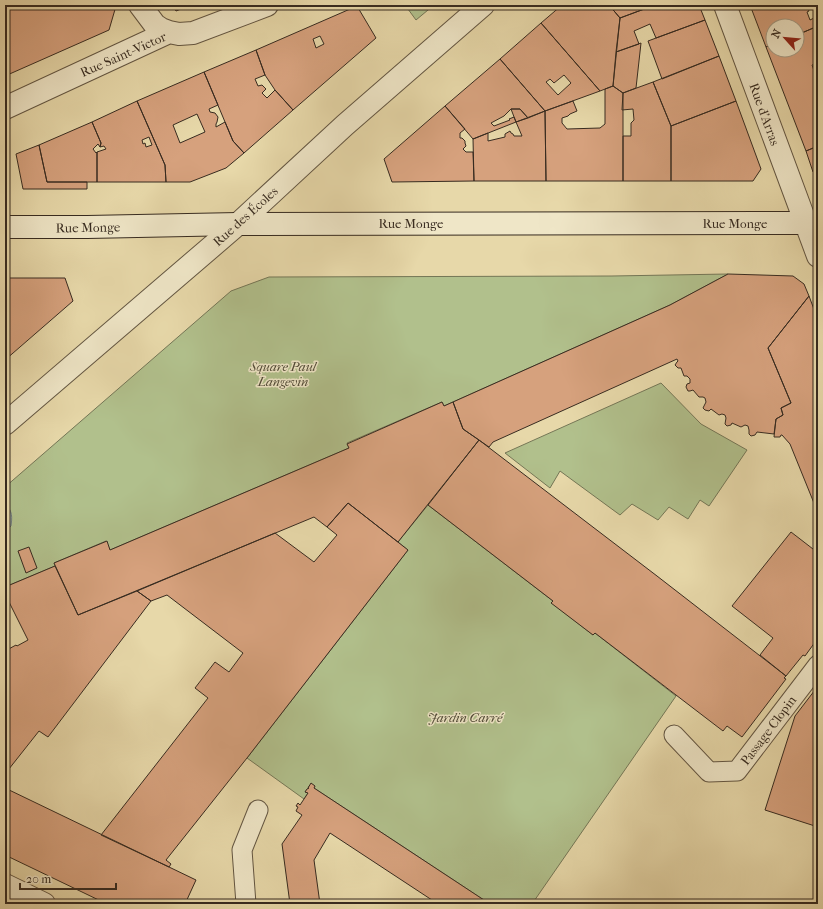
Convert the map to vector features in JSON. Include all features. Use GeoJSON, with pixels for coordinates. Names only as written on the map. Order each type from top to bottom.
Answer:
{"type":"FeatureCollection","features":[{"type":"Feature","properties":{"kind":"street"},"geometry":{"type":"LineString","coordinates":[[140,5],[155,25],[169,32]]}},
{"type":"Feature","properties":{"kind":"street","name":"Rue Saint-Victor"},"geometry":{"type":"LineString","coordinates":[[5,108],[169,32],[179,34],[193,33],[267,5]]}},
{"type":"Feature","properties":{"kind":"street","name":"Rue des Écoles"},"geometry":{"type":"LineString","coordinates":[[5,424],[238,224],[335,134],[483,5]]}},
{"type":"Feature","properties":{"kind":"street","name":"Rue d'Arras"},"geometry":{"type":"LineString","coordinates":[[725,5],[812,223],[818,256]]}},
{"type":"Feature","properties":{"kind":"street","name":"Rue Monge"},"geometry":{"type":"LineString","coordinates":[[5,228],[238,224],[812,223]]}},
{"type":"Feature","properties":{"kind":"street"},"geometry":{"type":"LineString","coordinates":[[5,885],[44,904]]}},
{"type":"Feature","properties":{"kind":"lane","name":"Passage Clopin"},"geometry":{"type":"LineString","coordinates":[[674,736],[709,772],[737,771],[818,665]]}},
{"type":"Feature","properties":{"kind":"lane"},"geometry":{"type":"LineString","coordinates":[[246,904],[242,850],[258,810]]}},
{"type":"Feature","properties":{"kind":"green space"},"geometry":{"type":"Polygon","coordinates":[[[405,5],[434,5],[416,20],[405,5]]]}},
{"type":"Feature","properties":{"kind":"green space","name":"Square Paul Langevin"},"geometry":{"type":"Polygon","coordinates":[[[728,274],[670,305],[444,406],[442,402],[347,443],[349,448],[110,550],[106,541],[54,563],[55,566],[5,587],[5,487],[231,291],[269,277],[612,276],[728,274]]]}},
{"type":"Feature","properties":{"kind":"green space"},"geometry":{"type":"Polygon","coordinates":[[[661,383],[701,424],[747,450],[709,506],[700,500],[688,519],[669,507],[658,520],[632,504],[620,515],[560,471],[550,488],[505,453],[661,383]]]}},
{"type":"Feature","properties":{"kind":"green space","name":"Jardin Carré"},"geometry":{"type":"Polygon","coordinates":[[[428,505],[553,601],[552,603],[593,635],[595,633],[676,696],[532,904],[490,904],[314,788],[315,786],[311,784],[308,787],[309,788],[305,792],[308,793],[304,799],[247,758],[408,550],[398,542],[428,505]]]}},
{"type":"Feature","properties":{"kind":"water"},"geometry":{"type":"Polygon","coordinates":[[[5,505],[11,512],[12,517],[11,526],[5,532],[5,505]]]}},
{"type":"Feature","properties":{"kind":"building"},"geometry":{"type":"Polygon","coordinates":[[[5,5],[116,6],[109,30],[5,76],[5,5]]]}},
{"type":"Feature","properties":{"kind":"building"},"geometry":{"type":"Polygon","coordinates":[[[172,5],[191,5],[176,11],[172,5]]]}},
{"type":"Feature","properties":{"kind":"building"},"geometry":{"type":"Polygon","coordinates":[[[562,5],[609,5],[620,18],[613,86],[600,91],[541,23],[562,5]]]}},
{"type":"Feature","properties":{"kind":"building"},"geometry":{"type":"Polygon","coordinates":[[[609,5],[655,5],[620,18],[609,5]]]}},
{"type":"Feature","properties":{"kind":"building"},"geometry":{"type":"Polygon","coordinates":[[[655,5],[699,5],[705,20],[656,38],[650,24],[634,31],[639,44],[616,52],[620,18],[655,5]]]}},
{"type":"Feature","properties":{"kind":"building"},"geometry":{"type":"Polygon","coordinates":[[[750,5],[807,5],[809,11],[807,12],[810,20],[818,16],[818,26],[805,32],[805,18],[765,18],[765,44],[750,5]]]}},
{"type":"Feature","properties":{"kind":"building"},"geometry":{"type":"Polygon","coordinates":[[[357,6],[376,38],[293,110],[275,90],[265,75],[256,50],[357,6]],[[320,36],[313,39],[316,48],[324,44],[320,36]]]}},
{"type":"Feature","properties":{"kind":"building"},"geometry":{"type":"Polygon","coordinates":[[[705,20],[719,56],[662,79],[648,41],[705,20]]]}},
{"type":"Feature","properties":{"kind":"building"},"geometry":{"type":"Polygon","coordinates":[[[541,23],[600,91],[545,111],[500,59],[541,23]],[[564,75],[554,83],[550,79],[546,82],[558,95],[571,83],[564,75]]]}},
{"type":"Feature","properties":{"kind":"building"},"geometry":{"type":"Polygon","coordinates":[[[818,26],[818,63],[812,65],[818,82],[818,146],[806,151],[770,58],[805,58],[805,32],[818,26]]]}},
{"type":"Feature","properties":{"kind":"building"},"geometry":{"type":"Polygon","coordinates":[[[641,43],[636,88],[623,93],[613,86],[616,52],[641,43]]]}},
{"type":"Feature","properties":{"kind":"building"},"geometry":{"type":"Polygon","coordinates":[[[256,50],[265,75],[255,79],[258,86],[262,85],[266,89],[262,93],[267,98],[275,90],[293,110],[244,153],[233,141],[204,72],[256,50]]]}},
{"type":"Feature","properties":{"kind":"building"},"geometry":{"type":"Polygon","coordinates":[[[719,56],[736,101],[671,126],[653,82],[719,56]]]}},
{"type":"Feature","properties":{"kind":"building"},"geometry":{"type":"Polygon","coordinates":[[[500,59],[545,111],[528,118],[520,109],[511,109],[504,116],[491,123],[494,126],[514,117],[516,122],[473,139],[445,106],[500,59]]]}},
{"type":"Feature","properties":{"kind":"building"},"geometry":{"type":"Polygon","coordinates":[[[204,72],[218,105],[209,109],[210,112],[215,113],[218,117],[216,127],[225,122],[233,141],[244,153],[226,168],[190,182],[166,182],[165,165],[137,101],[204,72]],[[197,114],[173,125],[180,143],[205,132],[197,114]]]}},
{"type":"Feature","properties":{"kind":"building"},"geometry":{"type":"Polygon","coordinates":[[[653,82],[671,126],[671,181],[623,181],[623,136],[631,136],[631,123],[634,120],[633,109],[622,110],[623,93],[653,82]]]}},
{"type":"Feature","properties":{"kind":"building"},"geometry":{"type":"Polygon","coordinates":[[[613,86],[623,93],[623,181],[546,181],[545,111],[573,101],[577,111],[562,118],[562,123],[567,129],[600,128],[605,124],[605,89],[613,86]]]}},
{"type":"Feature","properties":{"kind":"building"},"geometry":{"type":"Polygon","coordinates":[[[137,101],[165,165],[166,182],[97,182],[97,152],[106,149],[104,146],[100,147],[101,143],[92,122],[137,101]],[[149,137],[142,140],[146,147],[152,145],[149,137]]]}},
{"type":"Feature","properties":{"kind":"building"},"geometry":{"type":"Polygon","coordinates":[[[736,101],[761,169],[753,181],[671,181],[671,126],[736,101]]]}},
{"type":"Feature","properties":{"kind":"building"},"geometry":{"type":"Polygon","coordinates":[[[445,106],[465,129],[460,133],[460,138],[465,141],[466,146],[463,149],[466,152],[473,152],[474,181],[392,182],[384,159],[445,106]]]}},
{"type":"Feature","properties":{"kind":"building"},"geometry":{"type":"Polygon","coordinates":[[[511,109],[520,109],[528,118],[516,122],[511,109]]]}},
{"type":"Feature","properties":{"kind":"building"},"geometry":{"type":"Polygon","coordinates":[[[545,111],[546,181],[474,181],[473,139],[488,133],[488,141],[505,137],[505,134],[510,131],[514,136],[522,136],[516,122],[545,111]]]}},
{"type":"Feature","properties":{"kind":"building"},"geometry":{"type":"Polygon","coordinates":[[[92,122],[101,143],[100,147],[98,144],[93,149],[96,153],[97,152],[97,182],[47,182],[39,145],[92,122]]]}},
{"type":"Feature","properties":{"kind":"building"},"geometry":{"type":"Polygon","coordinates":[[[39,145],[47,182],[87,182],[87,189],[23,189],[16,154],[39,145]]]}},
{"type":"Feature","properties":{"kind":"building"},"geometry":{"type":"Polygon","coordinates":[[[818,146],[818,175],[813,172],[806,151],[818,146]]]}},
{"type":"Feature","properties":{"kind":"building"},"geometry":{"type":"Polygon","coordinates":[[[728,274],[793,276],[804,284],[809,296],[768,348],[791,403],[781,408],[783,415],[776,419],[774,434],[757,432],[755,435],[751,436],[749,434],[748,426],[745,425],[741,427],[732,423],[731,425],[727,426],[725,424],[725,415],[719,415],[711,409],[709,411],[705,410],[703,408],[706,402],[705,398],[699,397],[693,390],[688,391],[686,387],[687,384],[690,383],[690,379],[687,376],[684,376],[681,368],[678,368],[675,365],[678,361],[677,359],[493,442],[489,447],[463,429],[453,402],[670,305],[728,274]]]}},
{"type":"Feature","properties":{"kind":"building"},"geometry":{"type":"Polygon","coordinates":[[[5,278],[65,278],[73,301],[5,360],[5,315],[7,310],[5,310],[5,278]]]}},
{"type":"Feature","properties":{"kind":"building"},"geometry":{"type":"Polygon","coordinates":[[[809,296],[818,320],[818,513],[790,444],[782,435],[780,437],[774,437],[776,419],[783,415],[781,408],[791,403],[768,348],[809,296]]]}},
{"type":"Feature","properties":{"kind":"building"},"geometry":{"type":"Polygon","coordinates":[[[442,402],[444,406],[453,402],[463,429],[479,440],[398,542],[348,503],[327,527],[314,517],[78,615],[54,563],[107,541],[110,550],[349,448],[347,444],[442,402]]]}},
{"type":"Feature","properties":{"kind":"building"},"geometry":{"type":"Polygon","coordinates":[[[479,440],[786,676],[784,678],[786,679],[742,737],[727,726],[723,731],[595,633],[593,635],[551,603],[553,601],[428,505],[479,440]]]}},
{"type":"Feature","properties":{"kind":"building"},"geometry":{"type":"Polygon","coordinates":[[[348,503],[408,550],[166,860],[171,864],[169,867],[101,835],[208,698],[195,688],[215,662],[229,672],[243,653],[167,595],[151,601],[137,591],[275,533],[314,562],[337,535],[327,527],[348,503]]]}},
{"type":"Feature","properties":{"kind":"building"},"geometry":{"type":"Polygon","coordinates":[[[791,532],[813,549],[818,542],[818,638],[805,656],[803,655],[786,676],[760,655],[773,638],[732,606],[791,532]]]}},
{"type":"Feature","properties":{"kind":"building"},"geometry":{"type":"Polygon","coordinates":[[[29,547],[37,568],[26,573],[18,551],[29,547]]]}},
{"type":"Feature","properties":{"kind":"building"},"geometry":{"type":"Polygon","coordinates":[[[55,566],[78,615],[137,591],[151,601],[48,737],[39,731],[5,774],[5,651],[28,640],[5,594],[5,587],[55,566]]]}},
{"type":"Feature","properties":{"kind":"building"},"geometry":{"type":"Polygon","coordinates":[[[818,686],[818,827],[765,810],[795,716],[818,686]]]}},
{"type":"Feature","properties":{"kind":"building"},"geometry":{"type":"Polygon","coordinates":[[[311,783],[315,786],[314,788],[490,904],[438,904],[330,833],[314,860],[320,904],[290,904],[282,844],[302,815],[296,811],[298,807],[296,806],[298,803],[300,805],[308,793],[305,792],[311,783]]]}},
{"type":"Feature","properties":{"kind":"building"},"geometry":{"type":"Polygon","coordinates":[[[5,788],[196,880],[185,904],[107,904],[5,855],[5,788]]]}}]}
